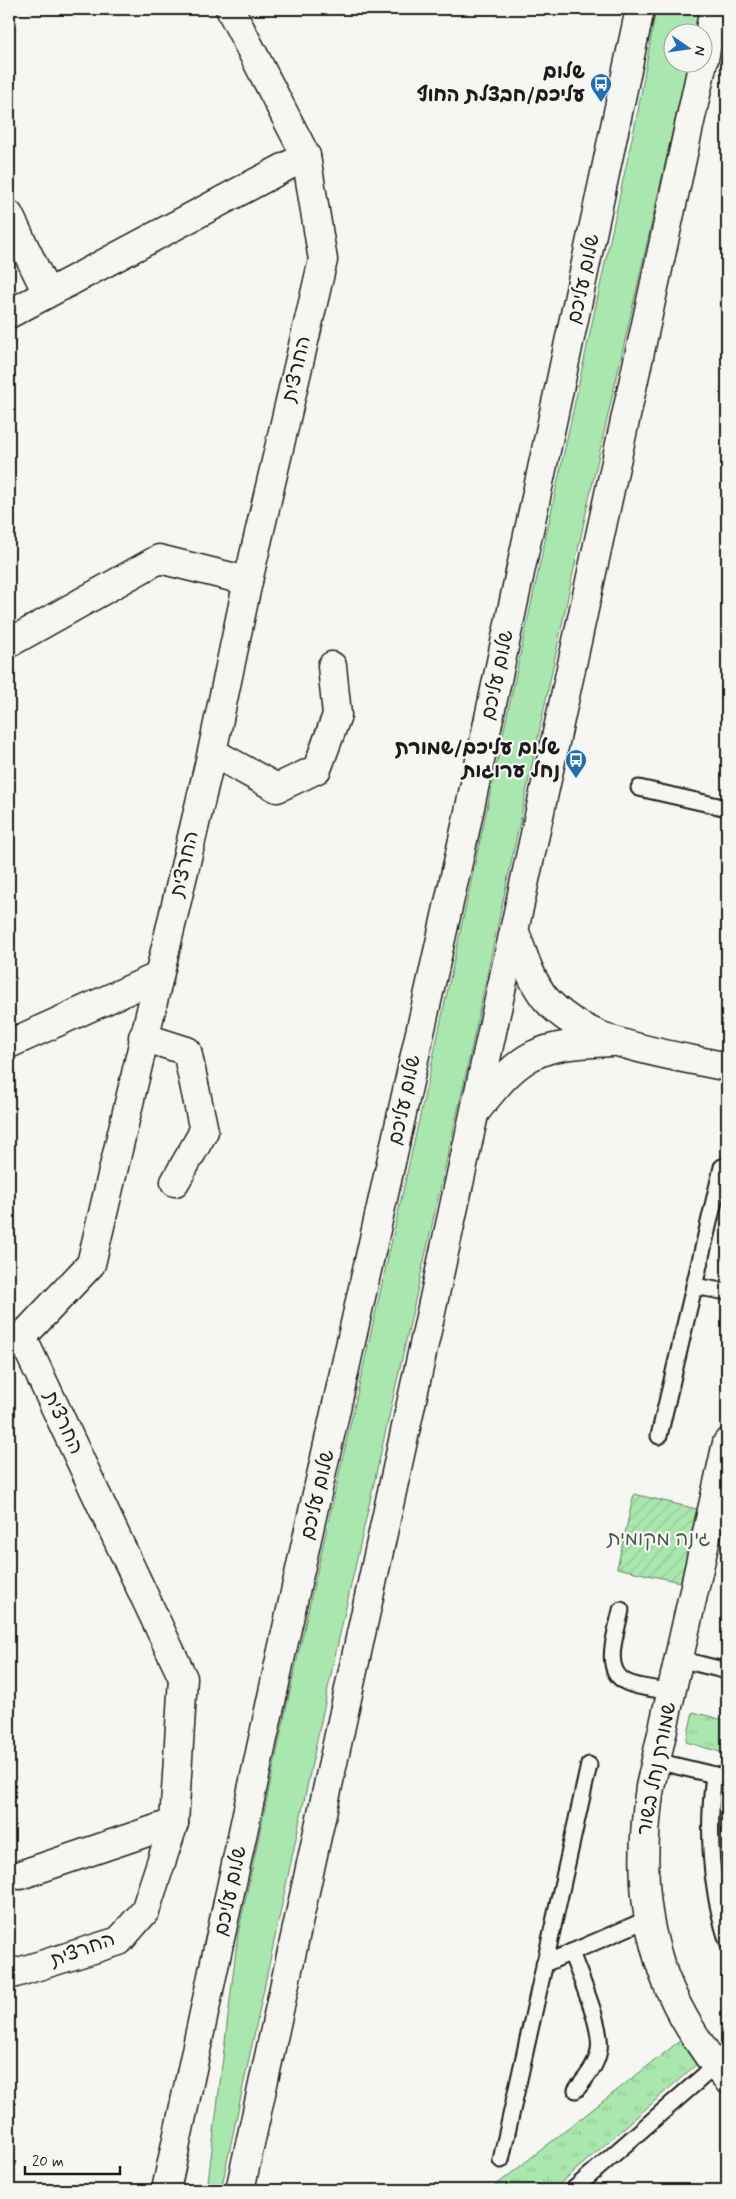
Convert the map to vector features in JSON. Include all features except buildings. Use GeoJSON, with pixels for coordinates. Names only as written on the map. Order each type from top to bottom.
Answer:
{"type":"FeatureCollection","features":[{"type":"Feature","properties":{"kind":"street","name":"החרצית"},"geometry":{"type":"LineString","coordinates":[[9,1976],[119,1941],[145,1912],[174,1823],[183,1678],[16,1337],[91,1264],[143,1037],[212,752],[248,581],[323,260],[306,156],[230,9]]}},
{"type":"Feature","properties":{"kind":"street","name":"שלום עליכם"},"geometry":{"type":"LineString","coordinates":[[166,2190],[281,1655],[463,840],[640,9]]}},
{"type":"Feature","properties":{"kind":"street"},"geometry":{"type":"LineString","coordinates":[[711,22],[714,9]]}},
{"type":"Feature","properties":{"kind":"street"},"geometry":{"type":"LineString","coordinates":[[240,2190],[353,1663],[476,1111],[701,72]]}},
{"type":"Feature","properties":{"kind":"street"},"geometry":{"type":"LineString","coordinates":[[9,314],[306,156]]}},
{"type":"Feature","properties":{"kind":"street"},"geometry":{"type":"LineString","coordinates":[[9,215],[47,293]]}},
{"type":"Feature","properties":{"kind":"street"},"geometry":{"type":"LineString","coordinates":[[9,643],[159,559],[248,581]]}},
{"type":"Feature","properties":{"kind":"street"},"geometry":{"type":"LineString","coordinates":[[212,752],[276,788],[316,769],[337,715],[332,666]]}},
{"type":"Feature","properties":{"kind":"street"},"geometry":{"type":"LineString","coordinates":[[515,932],[530,973],[544,997],[568,1018],[616,1042],[727,1067]]}},
{"type":"Feature","properties":{"kind":"street"},"geometry":{"type":"LineString","coordinates":[[9,1044],[159,976]]}},
{"type":"Feature","properties":{"kind":"street"},"geometry":{"type":"LineString","coordinates":[[143,1037],[188,1051],[204,1131],[175,1182]]}},
{"type":"Feature","properties":{"kind":"street"},"geometry":{"type":"LineString","coordinates":[[476,1111],[501,1080],[523,1061],[543,1050],[566,1044],[616,1042]]}},
{"type":"Feature","properties":{"kind":"street","name":"שמורת נחל בשור"},"geometry":{"type":"LineString","coordinates":[[722,2072],[686,2022],[669,1990],[657,1956],[648,1919],[643,1877],[644,1831],[656,1762],[727,1443]]}},
{"type":"Feature","properties":{"kind":"street"},"geometry":{"type":"LineString","coordinates":[[20,1875],[174,1823]]}},
{"type":"Feature","properties":{"kind":"lane"},"geometry":{"type":"LineString","coordinates":[[639,788],[727,808]]}},
{"type":"Feature","properties":{"kind":"lane"},"geometry":{"type":"LineString","coordinates":[[659,1436],[722,1167]]}},
{"type":"Feature","properties":{"kind":"lane"},"geometry":{"type":"LineString","coordinates":[[694,1286],[727,1292]]}},
{"type":"Feature","properties":{"kind":"lane"},"geometry":{"type":"LineString","coordinates":[[621,1610],[612,1659],[614,1672],[626,1682],[672,1692]]}},
{"type":"Feature","properties":{"kind":"lane"},"geometry":{"type":"LineString","coordinates":[[679,1660],[727,1671]]}},
{"type":"Feature","properties":{"kind":"lane"},"geometry":{"type":"LineString","coordinates":[[656,1762],[721,1776],[710,1810],[710,1863],[727,1940]]}},
{"type":"Feature","properties":{"kind":"lane"},"geometry":{"type":"LineString","coordinates":[[501,2160],[589,1765]]}},
{"type":"Feature","properties":{"kind":"lane"},"geometry":{"type":"LineString","coordinates":[[544,1964],[648,1919]]}},
{"type":"Feature","properties":{"kind":"lane"},"geometry":{"type":"LineString","coordinates":[[572,1952],[600,2034],[600,2050],[594,2065],[576,2090]]}},
{"type":"Feature","properties":{"kind":"lane"},"geometry":{"type":"LineString","coordinates":[[573,2190],[722,2072]]}},
{"type":"Feature","properties":{"kind":"green space"},"geometry":{"type":"Polygon","coordinates":[[[656,9],[700,9],[697,22],[664,22],[664,72],[686,72],[588,503],[464,1083],[333,1665],[221,2190],[207,2190],[238,1934],[290,1691],[429,1076],[638,111],[656,9]]]}},
{"type":"Feature","properties":{"kind":"green space","name":"גינה מקומית"},"geometry":{"type":"Polygon","coordinates":[[[634,1494],[701,1510],[684,1583],[617,1568],[634,1494]]]}},
{"type":"Feature","properties":{"kind":"green space"},"geometry":{"type":"Polygon","coordinates":[[[693,1712],[727,1721],[727,1754],[686,1742],[693,1712]]]}},
{"type":"Feature","properties":{"kind":"green space"},"geometry":{"type":"Polygon","coordinates":[[[681,2040],[698,2063],[553,2190],[490,2190],[681,2040]]]}},
{"type":"Feature","properties":{"kind":"place","name":"שלום עליכם/חבצלת החוף"},"geometry":{"type":"Point","coordinates":[601,103]}},
{"type":"Feature","properties":{"kind":"place","name":"שלום עליכם/שמורת נחל ערוגות"},"geometry":{"type":"Point","coordinates":[576,779]}}]}
